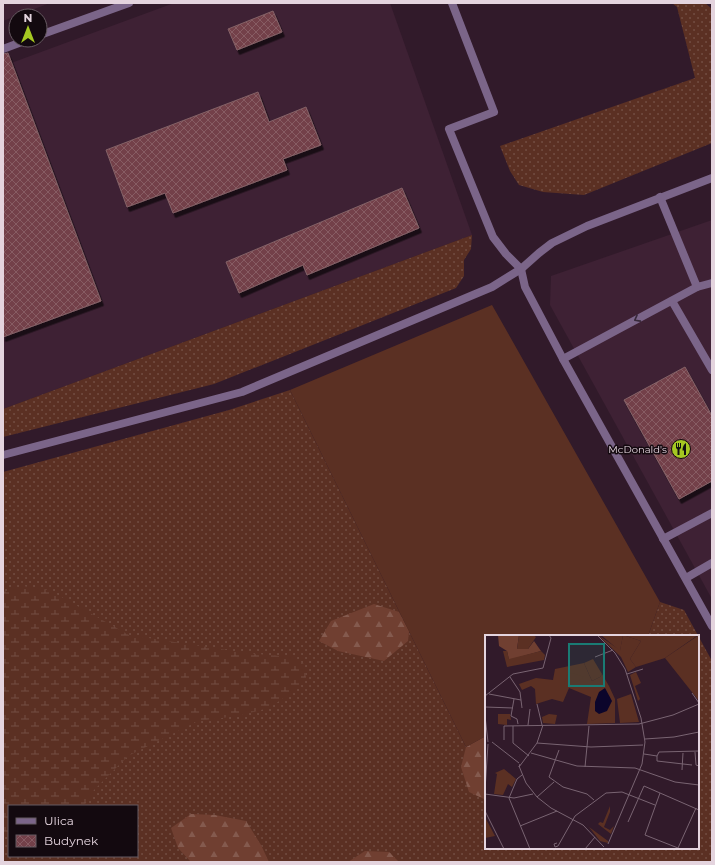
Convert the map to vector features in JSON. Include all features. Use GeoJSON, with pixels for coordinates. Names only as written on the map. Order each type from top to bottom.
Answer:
{"type":"FeatureCollection","features":[{"type":"Feature","properties":{"kind":"street"},"geometry":{"type":"LineString","coordinates":[[48,32],[128,3]]}},
{"type":"Feature","properties":{"kind":"street"},"geometry":{"type":"LineString","coordinates":[[452,3],[494,112],[449,129],[493,237],[521,270],[526,286],[563,359],[712,626]]}},
{"type":"Feature","properties":{"kind":"street"},"geometry":{"type":"LineString","coordinates":[[3,455],[242,392],[492,287],[521,270],[552,243],[587,226],[712,178]]}},
{"type":"Feature","properties":{"kind":"street"},"geometry":{"type":"LineString","coordinates":[[660,198],[697,288]]}},
{"type":"Feature","properties":{"kind":"street"},"geometry":{"type":"LineString","coordinates":[[563,359],[697,288],[712,284]]}},
{"type":"Feature","properties":{"kind":"street"},"geometry":{"type":"LineString","coordinates":[[672,301],[712,370]]}},
{"type":"Feature","properties":{"kind":"street"},"geometry":{"type":"LineString","coordinates":[[664,539],[712,513]]}},
{"type":"Feature","properties":{"kind":"street"},"geometry":{"type":"LineString","coordinates":[[686,578],[712,564]]}},
{"type":"Feature","properties":{"kind":"shaded area"},"geometry":{"type":"Polygon","coordinates":[[[3,3],[50,3],[37,8],[8,8],[8,19],[3,21],[3,3]]]}},
{"type":"Feature","properties":{"kind":"shaded area"},"geometry":{"type":"Polygon","coordinates":[[[174,3],[390,3],[472,235],[3,409],[3,66],[174,3]]]}},
{"type":"Feature","properties":{"kind":"shaded area"},"geometry":{"type":"Polygon","coordinates":[[[712,220],[712,599],[550,305],[551,276],[712,220]]]}},
{"type":"Feature","properties":{"kind":"green space"},"geometry":{"type":"Polygon","coordinates":[[[672,3],[705,3],[712,9],[712,143],[584,195],[543,192],[519,185],[510,171],[500,146],[695,78],[677,7],[672,3]]]}},
{"type":"Feature","properties":{"kind":"green space"},"geometry":{"type":"Polygon","coordinates":[[[472,235],[471,249],[464,260],[464,276],[456,288],[214,384],[3,437],[3,409],[472,235]]]}},
{"type":"Feature","properties":{"kind":"green space"},"geometry":{"type":"Polygon","coordinates":[[[492,305],[660,602],[648,635],[485,635],[485,737],[466,747],[290,390],[492,305]]]}},
{"type":"Feature","properties":{"kind":"green space"},"geometry":{"type":"Polygon","coordinates":[[[290,390],[466,747],[485,737],[485,849],[699,849],[699,637],[712,661],[712,862],[3,862],[3,472],[229,410],[290,390]]]}},
{"type":"Feature","properties":{"kind":"green space"},"geometry":{"type":"Polygon","coordinates":[[[22,586],[49,590],[129,635],[246,653],[292,657],[304,664],[306,678],[291,693],[269,708],[238,716],[198,721],[128,756],[94,790],[85,805],[8,805],[8,834],[3,834],[3,592],[22,586]]]}},
{"type":"Feature","properties":{"kind":"green space"},"geometry":{"type":"Polygon","coordinates":[[[660,602],[684,610],[698,635],[648,635],[660,602]]]}},
{"type":"Feature","properties":{"kind":"green space"},"geometry":{"type":"Polygon","coordinates":[[[374,604],[399,612],[409,631],[408,641],[384,661],[338,651],[319,641],[331,621],[374,604]]]}},
{"type":"Feature","properties":{"kind":"green space"},"geometry":{"type":"Polygon","coordinates":[[[485,737],[485,800],[469,792],[461,767],[466,747],[485,737]]]}},
{"type":"Feature","properties":{"kind":"green space"},"geometry":{"type":"Polygon","coordinates":[[[191,814],[215,815],[246,821],[261,845],[269,862],[191,862],[178,848],[171,828],[191,814]]]}},
{"type":"Feature","properties":{"kind":"green space"},"geometry":{"type":"Polygon","coordinates":[[[365,851],[389,852],[399,862],[348,862],[365,851]]]}},
{"type":"Feature","properties":{"kind":"building"},"geometry":{"type":"Polygon","coordinates":[[[273,11],[282,32],[237,50],[228,29],[273,11]]]}},
{"type":"Feature","properties":{"kind":"building"},"geometry":{"type":"Polygon","coordinates":[[[8,53],[101,301],[3,337],[3,54],[8,53]]]}},
{"type":"Feature","properties":{"kind":"building"},"geometry":{"type":"Polygon","coordinates":[[[258,92],[269,122],[306,107],[321,145],[283,159],[287,170],[173,213],[165,193],[127,207],[106,150],[258,92]]]}},
{"type":"Feature","properties":{"kind":"building"},"geometry":{"type":"Polygon","coordinates":[[[402,188],[419,228],[307,275],[303,265],[239,293],[226,262],[402,188]]]}},
{"type":"Feature","properties":{"kind":"building","name":"McDonald's"},"geometry":{"type":"Polygon","coordinates":[[[685,367],[712,416],[712,481],[679,499],[624,400],[685,367]]]}},
{"type":"Feature","properties":{"kind":"place","name":"McDonald's"},"geometry":{"type":"Point","coordinates":[681,449]}}]}
